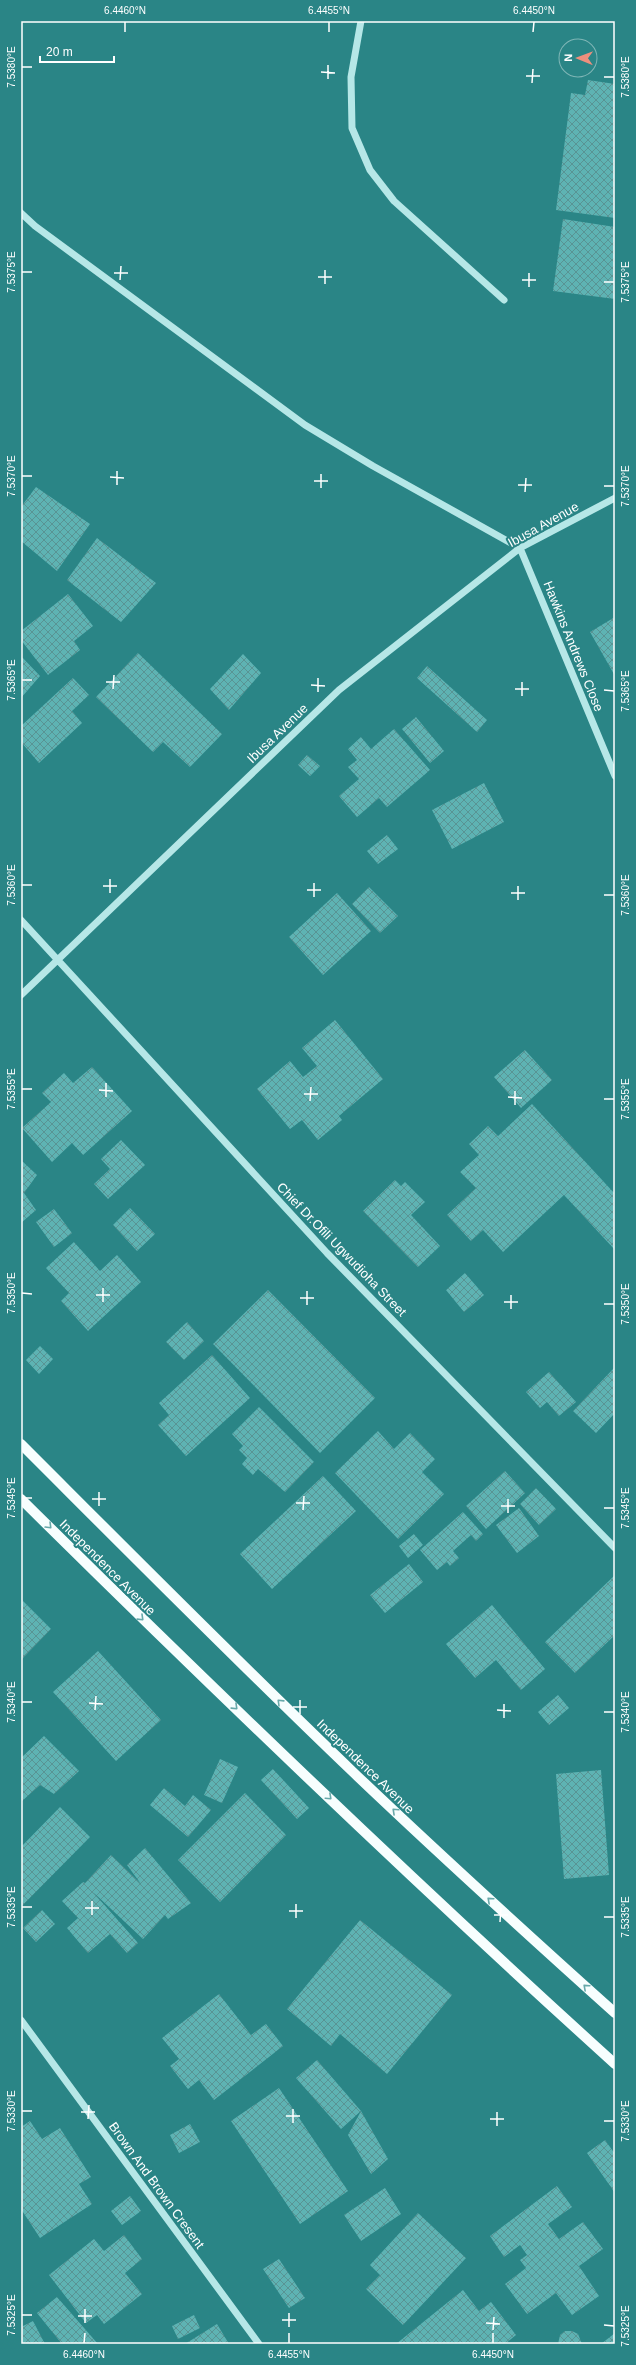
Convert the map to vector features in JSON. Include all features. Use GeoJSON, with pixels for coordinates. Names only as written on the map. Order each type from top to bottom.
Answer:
{"type":"FeatureCollection","features":[{"type":"Feature","properties":{"kind":"main road","name":"Independence Avenue"},"geometry":{"type":"LineString","coordinates":[[21,1444],[221,1644],[353,1772],[471,1883],[615,2013]]}},
{"type":"Feature","properties":{"kind":"main road","name":"Independence Avenue"},"geometry":{"type":"LineString","coordinates":[[21,1499],[234,1707],[539,1995],[615,2064]]}},
{"type":"Feature","properties":{"kind":"street"},"geometry":{"type":"LineString","coordinates":[[361,21],[351,77],[352,128],[370,170],[394,201],[504,300]]}},
{"type":"Feature","properties":{"kind":"street"},"geometry":{"type":"LineString","coordinates":[[21,213],[35,226],[305,425],[373,466],[520,548]]}},
{"type":"Feature","properties":{"kind":"street","name":"Ibusa Avenue"},"geometry":{"type":"LineString","coordinates":[[21,995],[339,690],[520,548],[615,498]]}},
{"type":"Feature","properties":{"kind":"street","name":"Hawkins Andrews Close"},"geometry":{"type":"LineString","coordinates":[[520,548],[615,776]]}},
{"type":"Feature","properties":{"kind":"street"},"geometry":{"type":"LineString","coordinates":[[21,920],[58,960]]}},
{"type":"Feature","properties":{"kind":"street","name":"Chief Dr.Ofili Ugwudioha Street"},"geometry":{"type":"LineString","coordinates":[[58,960],[327,1253],[615,1548]]}},
{"type":"Feature","properties":{"kind":"street","name":"Brown And Brown Cresent"},"geometry":{"type":"LineString","coordinates":[[21,2020],[259,2344]]}},
{"type":"Feature","properties":{"kind":"building"},"geometry":{"type":"Polygon","coordinates":[[[588,80],[615,84],[615,218],[556,210],[571,93],[585,95],[588,80]]]}},
{"type":"Feature","properties":{"kind":"building"},"geometry":{"type":"Polygon","coordinates":[[[563,219],[615,227],[615,299],[553,291],[563,219]]]}},
{"type":"Feature","properties":{"kind":"building"},"geometry":{"type":"Polygon","coordinates":[[[36,487],[90,524],[57,571],[21,541],[21,507],[36,487]]]}},
{"type":"Feature","properties":{"kind":"building"},"geometry":{"type":"Polygon","coordinates":[[[97,538],[156,583],[121,622],[67,580],[97,538]]]}},
{"type":"Feature","properties":{"kind":"building"},"geometry":{"type":"Polygon","coordinates":[[[68,594],[93,626],[74,641],[80,650],[48,675],[21,640],[21,631],[68,594]]]}},
{"type":"Feature","properties":{"kind":"building"},"geometry":{"type":"Polygon","coordinates":[[[615,617],[615,676],[590,632],[615,617]]]}},
{"type":"Feature","properties":{"kind":"building"},"geometry":{"type":"Polygon","coordinates":[[[138,653],[222,734],[190,767],[163,742],[153,752],[96,697],[138,653]]]}},
{"type":"Feature","properties":{"kind":"building"},"geometry":{"type":"Polygon","coordinates":[[[243,654],[261,673],[229,710],[210,689],[243,654]]]}},
{"type":"Feature","properties":{"kind":"building"},"geometry":{"type":"Polygon","coordinates":[[[21,656],[40,676],[21,698],[21,656]]]}},
{"type":"Feature","properties":{"kind":"building"},"geometry":{"type":"Polygon","coordinates":[[[427,666],[487,720],[477,732],[417,678],[427,666]]]}},
{"type":"Feature","properties":{"kind":"building"},"geometry":{"type":"Polygon","coordinates":[[[73,678],[89,695],[72,711],[82,723],[39,763],[21,742],[21,726],[73,678]]]}},
{"type":"Feature","properties":{"kind":"building"},"geometry":{"type":"Polygon","coordinates":[[[416,717],[444,751],[430,763],[402,729],[416,717]]]}},
{"type":"Feature","properties":{"kind":"building"},"geometry":{"type":"Polygon","coordinates":[[[394,729],[430,770],[387,807],[379,798],[357,817],[339,796],[359,779],[348,767],[357,760],[348,749],[361,737],[371,749],[394,729]]]}},
{"type":"Feature","properties":{"kind":"building"},"geometry":{"type":"Polygon","coordinates":[[[307,755],[320,766],[310,776],[298,765],[307,755]]]}},
{"type":"Feature","properties":{"kind":"building"},"geometry":{"type":"Polygon","coordinates":[[[484,783],[504,822],[452,849],[432,810],[484,783]]]}},
{"type":"Feature","properties":{"kind":"building"},"geometry":{"type":"Polygon","coordinates":[[[387,835],[398,849],[378,864],[367,851],[387,835]]]}},
{"type":"Feature","properties":{"kind":"building"},"geometry":{"type":"Polygon","coordinates":[[[369,887],[398,916],[380,933],[352,904],[369,887]]]}},
{"type":"Feature","properties":{"kind":"building"},"geometry":{"type":"Polygon","coordinates":[[[337,893],[371,931],[323,975],[289,937],[337,893]]]}},
{"type":"Feature","properties":{"kind":"building"},"geometry":{"type":"Polygon","coordinates":[[[335,1020],[383,1079],[339,1116],[342,1120],[318,1140],[302,1120],[290,1129],[257,1089],[290,1061],[303,1077],[317,1066],[302,1048],[335,1020]]]}},
{"type":"Feature","properties":{"kind":"building"},"geometry":{"type":"Polygon","coordinates":[[[525,1050],[552,1080],[521,1108],[494,1077],[525,1050]]]}},
{"type":"Feature","properties":{"kind":"building"},"geometry":{"type":"Polygon","coordinates":[[[92,1067],[132,1111],[83,1155],[72,1143],[52,1162],[22,1128],[51,1102],[42,1093],[64,1073],[73,1083],[92,1067]]]}},
{"type":"Feature","properties":{"kind":"building"},"geometry":{"type":"Polygon","coordinates":[[[532,1104],[615,1194],[615,1250],[564,1195],[503,1252],[483,1230],[471,1241],[447,1215],[476,1188],[460,1172],[479,1155],[469,1144],[488,1126],[498,1136],[532,1104]]]}},
{"type":"Feature","properties":{"kind":"building"},"geometry":{"type":"Polygon","coordinates":[[[121,1140],[145,1165],[108,1199],[94,1184],[110,1169],[101,1159],[121,1140]]]}},
{"type":"Feature","properties":{"kind":"building"},"geometry":{"type":"Polygon","coordinates":[[[21,1160],[37,1175],[24,1193],[36,1210],[21,1223],[21,1160]]]}},
{"type":"Feature","properties":{"kind":"building"},"geometry":{"type":"Polygon","coordinates":[[[395,1180],[401,1186],[405,1182],[425,1202],[411,1215],[440,1246],[418,1267],[363,1211],[395,1180]]]}},
{"type":"Feature","properties":{"kind":"building"},"geometry":{"type":"Polygon","coordinates":[[[130,1208],[155,1234],[137,1251],[113,1225],[130,1208]]]}},
{"type":"Feature","properties":{"kind":"building"},"geometry":{"type":"Polygon","coordinates":[[[54,1209],[72,1233],[54,1247],[36,1222],[54,1209]]]}},
{"type":"Feature","properties":{"kind":"building"},"geometry":{"type":"Polygon","coordinates":[[[74,1242],[100,1271],[117,1255],[141,1282],[88,1331],[61,1301],[69,1293],[46,1268],[74,1242]]]}},
{"type":"Feature","properties":{"kind":"building"},"geometry":{"type":"Polygon","coordinates":[[[465,1273],[484,1295],[464,1312],[446,1290],[465,1273]]]}},
{"type":"Feature","properties":{"kind":"building"},"geometry":{"type":"Polygon","coordinates":[[[268,1290],[375,1398],[320,1453],[213,1344],[268,1290]]]}},
{"type":"Feature","properties":{"kind":"building"},"geometry":{"type":"Polygon","coordinates":[[[187,1322],[204,1341],[184,1360],[166,1342],[187,1322]]]}},
{"type":"Feature","properties":{"kind":"building"},"geometry":{"type":"Polygon","coordinates":[[[40,1346],[53,1359],[39,1374],[26,1360],[40,1346]]]}},
{"type":"Feature","properties":{"kind":"building"},"geometry":{"type":"Polygon","coordinates":[[[212,1355],[250,1398],[186,1456],[158,1425],[169,1415],[159,1403],[212,1355]]]}},
{"type":"Feature","properties":{"kind":"building"},"geometry":{"type":"Polygon","coordinates":[[[615,1367],[615,1413],[596,1433],[573,1411],[615,1367]]]}},
{"type":"Feature","properties":{"kind":"building"},"geometry":{"type":"Polygon","coordinates":[[[549,1372],[576,1402],[559,1416],[547,1402],[540,1408],[526,1392],[549,1372]]]}},
{"type":"Feature","properties":{"kind":"building"},"geometry":{"type":"Polygon","coordinates":[[[259,1407],[314,1462],[285,1492],[258,1469],[253,1475],[242,1464],[247,1458],[239,1450],[243,1446],[232,1434],[259,1407]]]}},
{"type":"Feature","properties":{"kind":"building"},"geometry":{"type":"Polygon","coordinates":[[[378,1431],[394,1449],[410,1433],[435,1459],[422,1472],[444,1494],[398,1539],[335,1473],[378,1431]]]}},
{"type":"Feature","properties":{"kind":"building"},"geometry":{"type":"Polygon","coordinates":[[[505,1471],[525,1493],[486,1529],[466,1506],[505,1471]]]}},
{"type":"Feature","properties":{"kind":"building"},"geometry":{"type":"Polygon","coordinates":[[[323,1476],[356,1511],[272,1589],[240,1554],[323,1476]]]}},
{"type":"Feature","properties":{"kind":"building"},"geometry":{"type":"Polygon","coordinates":[[[536,1488],[556,1509],[539,1525],[520,1504],[536,1488]]]}},
{"type":"Feature","properties":{"kind":"building"},"geometry":{"type":"Polygon","coordinates":[[[519,1508],[539,1536],[517,1553],[496,1525],[519,1508]]]}},
{"type":"Feature","properties":{"kind":"building"},"geometry":{"type":"Polygon","coordinates":[[[463,1512],[483,1534],[476,1541],[471,1535],[453,1551],[459,1558],[450,1566],[447,1562],[437,1570],[420,1550],[463,1512]]]}},
{"type":"Feature","properties":{"kind":"building"},"geometry":{"type":"Polygon","coordinates":[[[414,1534],[423,1545],[408,1558],[399,1546],[414,1534]]]}},
{"type":"Feature","properties":{"kind":"building"},"geometry":{"type":"Polygon","coordinates":[[[409,1564],[423,1582],[385,1613],[370,1595],[409,1564]]]}},
{"type":"Feature","properties":{"kind":"building"},"geometry":{"type":"Polygon","coordinates":[[[614,1576],[615,1635],[575,1673],[545,1642],[614,1576]]]}},
{"type":"Feature","properties":{"kind":"building"},"geometry":{"type":"Polygon","coordinates":[[[21,1599],[51,1629],[21,1660],[21,1599]]]}},
{"type":"Feature","properties":{"kind":"building"},"geometry":{"type":"Polygon","coordinates":[[[492,1605],[545,1669],[521,1690],[496,1660],[475,1678],[446,1644],[492,1605]]]}},
{"type":"Feature","properties":{"kind":"building"},"geometry":{"type":"Polygon","coordinates":[[[98,1651],[161,1720],[116,1761],[53,1692],[98,1651]]]}},
{"type":"Feature","properties":{"kind":"building"},"geometry":{"type":"Polygon","coordinates":[[[558,1695],[569,1708],[549,1725],[538,1712],[558,1695]]]}},
{"type":"Feature","properties":{"kind":"building"},"geometry":{"type":"Polygon","coordinates":[[[44,1736],[79,1771],[54,1794],[40,1785],[21,1802],[21,1758],[44,1736]]]}},
{"type":"Feature","properties":{"kind":"building"},"geometry":{"type":"Polygon","coordinates":[[[220,1759],[238,1767],[222,1803],[204,1795],[220,1759]]]}},
{"type":"Feature","properties":{"kind":"building"},"geometry":{"type":"Polygon","coordinates":[[[273,1769],[309,1808],[297,1819],[261,1780],[273,1769]]]}},
{"type":"Feature","properties":{"kind":"building"},"geometry":{"type":"Polygon","coordinates":[[[601,1770],[609,1875],[564,1879],[556,1774],[601,1770]]]}},
{"type":"Feature","properties":{"kind":"building"},"geometry":{"type":"Polygon","coordinates":[[[164,1788],[185,1806],[193,1795],[211,1810],[188,1837],[150,1805],[164,1788]]]}},
{"type":"Feature","properties":{"kind":"building"},"geometry":{"type":"Polygon","coordinates":[[[245,1793],[286,1835],[220,1902],[178,1860],[245,1793]]]}},
{"type":"Feature","properties":{"kind":"building"},"geometry":{"type":"Polygon","coordinates":[[[60,1807],[90,1837],[21,1907],[21,1847],[60,1807]]]}},
{"type":"Feature","properties":{"kind":"building"},"geometry":{"type":"Polygon","coordinates":[[[145,1848],[191,1903],[168,1919],[165,1915],[143,1939],[93,1892],[138,1943],[127,1953],[110,1934],[88,1953],[67,1928],[78,1918],[62,1901],[83,1882],[85,1883],[111,1855],[141,1884],[127,1865],[145,1848]]]}},
{"type":"Feature","properties":{"kind":"building"},"geometry":{"type":"Polygon","coordinates":[[[42,1910],[55,1924],[36,1942],[23,1928],[42,1910]]]}},
{"type":"Feature","properties":{"kind":"building"},"geometry":{"type":"Polygon","coordinates":[[[360,1920],[452,1995],[387,2074],[340,2034],[331,2046],[287,2009],[360,1920]]]}},
{"type":"Feature","properties":{"kind":"building"},"geometry":{"type":"Polygon","coordinates":[[[219,1994],[251,2035],[266,2024],[283,2046],[214,2100],[199,2080],[188,2089],[170,2066],[179,2059],[162,2038],[219,1994]]]}},
{"type":"Feature","properties":{"kind":"building"},"geometry":{"type":"Polygon","coordinates":[[[317,2060],[361,2111],[341,2129],[296,2078],[317,2060]]]}},
{"type":"Feature","properties":{"kind":"building"},"geometry":{"type":"Polygon","coordinates":[[[279,2088],[348,2191],[300,2224],[231,2121],[279,2088]]]}},
{"type":"Feature","properties":{"kind":"building"},"geometry":{"type":"Polygon","coordinates":[[[361,2111],[388,2159],[371,2174],[348,2135],[361,2111]]]}},
{"type":"Feature","properties":{"kind":"building"},"geometry":{"type":"Polygon","coordinates":[[[30,2121],[42,2139],[60,2128],[91,2177],[79,2184],[92,2204],[40,2238],[21,2209],[21,2127],[30,2121]]]}},
{"type":"Feature","properties":{"kind":"building"},"geometry":{"type":"Polygon","coordinates":[[[190,2124],[200,2142],[179,2153],[170,2135],[190,2124]]]}},
{"type":"Feature","properties":{"kind":"building"},"geometry":{"type":"Polygon","coordinates":[[[605,2140],[615,2154],[615,2193],[587,2153],[605,2140]]]}},
{"type":"Feature","properties":{"kind":"building"},"geometry":{"type":"Polygon","coordinates":[[[557,2186],[572,2207],[548,2224],[559,2239],[583,2222],[603,2249],[579,2266],[599,2296],[572,2315],[556,2293],[527,2314],[505,2284],[526,2268],[520,2260],[527,2255],[520,2245],[504,2257],[490,2236],[557,2186]]]}},
{"type":"Feature","properties":{"kind":"building"},"geometry":{"type":"Polygon","coordinates":[[[385,2188],[401,2214],[361,2241],[344,2215],[385,2188]]]}},
{"type":"Feature","properties":{"kind":"building"},"geometry":{"type":"Polygon","coordinates":[[[130,2196],[141,2211],[122,2225],[111,2211],[130,2196]]]}},
{"type":"Feature","properties":{"kind":"building"},"geometry":{"type":"Polygon","coordinates":[[[418,2213],[466,2258],[403,2325],[366,2289],[380,2275],[370,2265],[418,2213]]]}},
{"type":"Feature","properties":{"kind":"building"},"geometry":{"type":"Polygon","coordinates":[[[124,2235],[142,2259],[125,2273],[142,2294],[104,2324],[97,2315],[86,2323],[49,2275],[94,2239],[104,2251],[124,2235]]]}},
{"type":"Feature","properties":{"kind":"building"},"geometry":{"type":"Polygon","coordinates":[[[279,2259],[305,2298],[289,2308],[263,2269],[279,2259]]]}},
{"type":"Feature","properties":{"kind":"building"},"geometry":{"type":"Polygon","coordinates":[[[463,2290],[479,2311],[491,2302],[516,2335],[505,2344],[396,2344],[463,2290]]]}},
{"type":"Feature","properties":{"kind":"building"},"geometry":{"type":"Polygon","coordinates":[[[57,2297],[98,2344],[62,2344],[37,2313],[57,2297]]]}},
{"type":"Feature","properties":{"kind":"building"},"geometry":{"type":"Polygon","coordinates":[[[194,2315],[200,2328],[178,2339],[172,2326],[194,2315]]]}},
{"type":"Feature","properties":{"kind":"building"},"geometry":{"type":"Polygon","coordinates":[[[33,2321],[45,2344],[21,2344],[21,2327],[33,2321]]]}},
{"type":"Feature","properties":{"kind":"building"},"geometry":{"type":"Polygon","coordinates":[[[217,2324],[229,2344],[185,2344],[217,2324]]]}},
{"type":"Feature","properties":{"kind":"building"},"geometry":{"type":"Polygon","coordinates":[[[565,2331],[572,2331],[578,2334],[582,2344],[558,2344],[560,2335],[565,2331]]]}},
{"type":"Feature","properties":{"kind":"building"},"geometry":{"type":"Polygon","coordinates":[[[615,2333],[615,2344],[601,2344],[615,2333]]]}}]}
